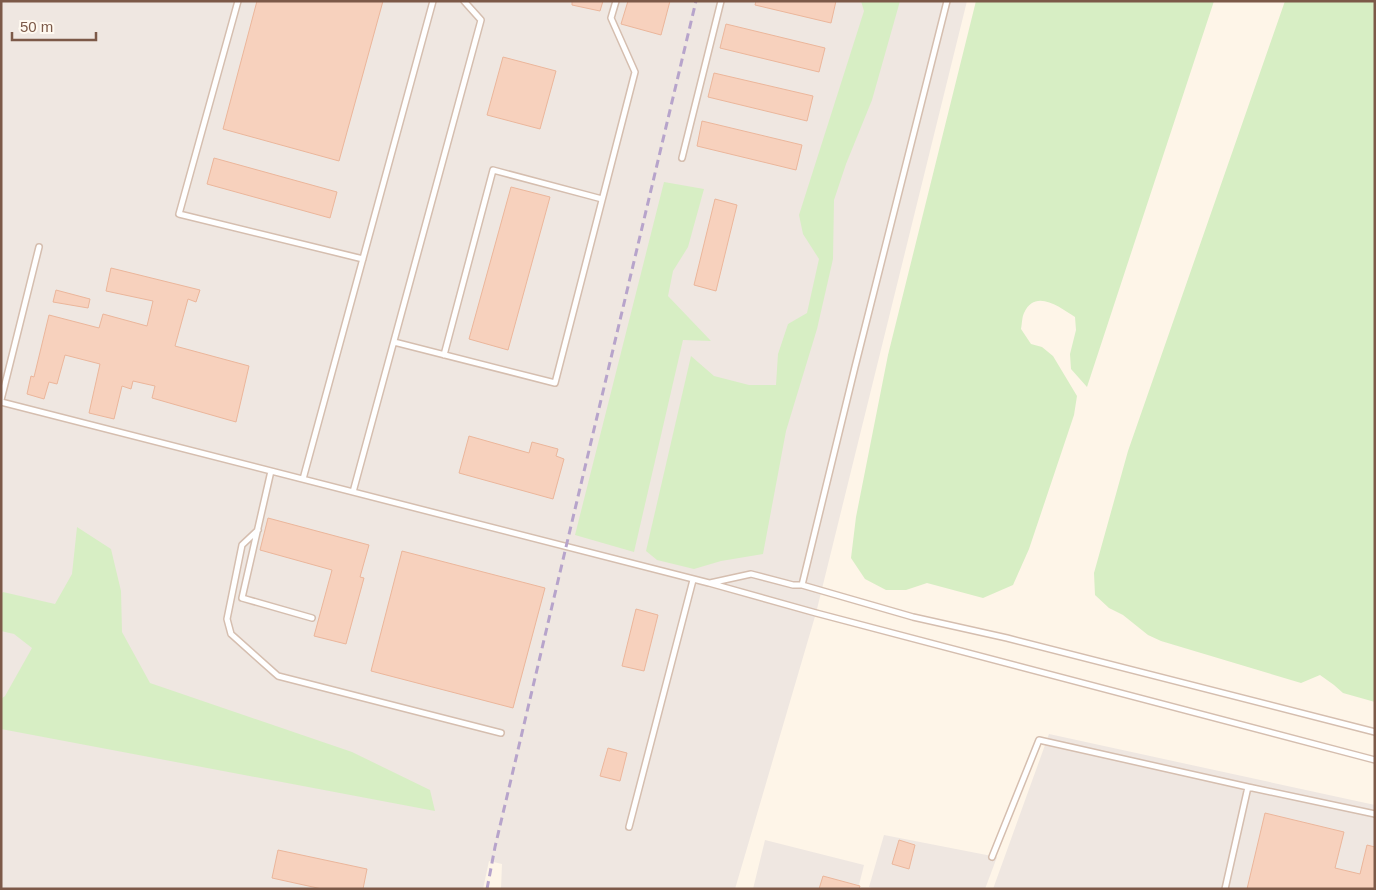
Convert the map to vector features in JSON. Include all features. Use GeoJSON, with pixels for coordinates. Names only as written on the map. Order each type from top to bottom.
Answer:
{"type":"FeatureCollection","features":[{"type":"Feature","properties":{"kind":"lane"},"geometry":{"type":"LineString","coordinates":[[238,1],[179,214],[363,258]]}},
{"type":"Feature","properties":{"kind":"lane"},"geometry":{"type":"LineString","coordinates":[[303,479],[433,1]]}},
{"type":"Feature","properties":{"kind":"lane"},"geometry":{"type":"LineString","coordinates":[[352,492],[482,20],[464,1]]}},
{"type":"Feature","properties":{"kind":"lane"},"geometry":{"type":"LineString","coordinates":[[394,342],[555,383],[635,72],[611,18],[616,1]]}},
{"type":"Feature","properties":{"kind":"lane"},"geometry":{"type":"LineString","coordinates":[[682,158],[721,1]]}},
{"type":"Feature","properties":{"kind":"lane"},"geometry":{"type":"LineString","coordinates":[[802,585],[947,1]]}},
{"type":"Feature","properties":{"kind":"lane"},"geometry":{"type":"LineString","coordinates":[[444,355],[493,170],[602,199]]}},
{"type":"Feature","properties":{"kind":"lane"},"geometry":{"type":"LineString","coordinates":[[39,247],[1,401],[710,584],[1375,760]]}},
{"type":"Feature","properties":{"kind":"lane"},"geometry":{"type":"LineString","coordinates":[[271,471],[242,598],[312,618]]}},
{"type":"Feature","properties":{"kind":"lane"},"geometry":{"type":"LineString","coordinates":[[258,530],[242,545],[227,619],[231,634],[278,676],[501,732]]}},
{"type":"Feature","properties":{"kind":"lane"},"geometry":{"type":"LineString","coordinates":[[710,584],[751,574],[793,585],[802,585],[914,617],[1007,638],[1375,732]]}},
{"type":"Feature","properties":{"kind":"lane"},"geometry":{"type":"LineString","coordinates":[[629,827],[693,580]]}},
{"type":"Feature","properties":{"kind":"lane"},"geometry":{"type":"LineString","coordinates":[[992,857],[1039,740],[1375,814]]}},
{"type":"Feature","properties":{"kind":"lane"},"geometry":{"type":"LineString","coordinates":[[1225,889],[1248,787]]}},
{"type":"Feature","properties":{"kind":"shaded area"},"geometry":{"type":"Polygon","coordinates":[[[1,1],[967,1],[816,613],[735,889],[501,889],[502,864],[489,861],[483,889],[1,889],[1,1]]]}},
{"type":"Feature","properties":{"kind":"shaded area"},"geometry":{"type":"Polygon","coordinates":[[[1049,734],[1375,805],[1375,889],[993,889],[1049,734]]]}},
{"type":"Feature","properties":{"kind":"shaded area"},"geometry":{"type":"Polygon","coordinates":[[[884,835],[997,857],[985,889],[875,889],[869,887],[884,835]]]}},
{"type":"Feature","properties":{"kind":"shaded area"},"geometry":{"type":"Polygon","coordinates":[[[765,840],[864,865],[858,889],[753,889],[765,840]]]}},
{"type":"Feature","properties":{"kind":"green space"},"geometry":{"type":"Polygon","coordinates":[[[861,1],[900,1],[872,100],[846,164],[834,200],[833,259],[817,329],[786,431],[763,554],[721,561],[694,569],[657,560],[646,551],[691,356],[714,376],[749,385],[776,385],[778,354],[788,324],[807,313],[819,259],[803,234],[799,215],[864,11],[861,1]]]}},
{"type":"Feature","properties":{"kind":"green space"},"geometry":{"type":"Polygon","coordinates":[[[976,1],[1214,1],[1087,387],[1071,369],[1070,354],[1076,330],[1075,317],[1055,305],[1041,301],[1034,302],[1023,315],[1021,329],[1031,344],[1042,347],[1053,356],[1077,396],[1074,415],[1029,549],[1013,585],[983,598],[927,583],[906,590],[886,590],[865,579],[851,558],[856,517],[888,355],[976,1]]]}},
{"type":"Feature","properties":{"kind":"green space"},"geometry":{"type":"Polygon","coordinates":[[[1285,1],[1375,1],[1375,702],[1343,693],[1320,675],[1301,683],[1161,641],[1148,635],[1123,615],[1109,608],[1095,595],[1094,573],[1128,451],[1285,1]]]}},
{"type":"Feature","properties":{"kind":"green space"},"geometry":{"type":"Polygon","coordinates":[[[664,182],[704,189],[688,247],[673,271],[668,296],[711,341],[683,340],[634,552],[575,535],[664,182]]]}},
{"type":"Feature","properties":{"kind":"green space"},"geometry":{"type":"Polygon","coordinates":[[[77,527],[111,549],[121,591],[122,632],[150,683],[352,752],[430,790],[435,811],[1,729],[1,699],[5,696],[32,648],[14,634],[1,631],[1,595],[3,592],[55,604],[72,574],[77,527]]]}},
{"type":"Feature","properties":{"kind":"building"},"geometry":{"type":"Polygon","coordinates":[[[257,1],[383,1],[339,161],[223,129],[257,1]]]}},
{"type":"Feature","properties":{"kind":"building"},"geometry":{"type":"Polygon","coordinates":[[[572,1],[603,1],[600,11],[572,5],[572,1]]]}},
{"type":"Feature","properties":{"kind":"building"},"geometry":{"type":"Polygon","coordinates":[[[628,1],[670,1],[661,35],[621,24],[628,1]]]}},
{"type":"Feature","properties":{"kind":"building"},"geometry":{"type":"Polygon","coordinates":[[[756,1],[836,1],[831,23],[755,5],[756,1]]]}},
{"type":"Feature","properties":{"kind":"building"},"geometry":{"type":"Polygon","coordinates":[[[726,24],[825,48],[819,72],[720,48],[726,24]]]}},
{"type":"Feature","properties":{"kind":"building"},"geometry":{"type":"Polygon","coordinates":[[[503,57],[556,71],[540,129],[487,115],[503,57]]]}},
{"type":"Feature","properties":{"kind":"building"},"geometry":{"type":"Polygon","coordinates":[[[714,73],[813,96],[807,121],[708,97],[714,73]]]}},
{"type":"Feature","properties":{"kind":"building"},"geometry":{"type":"Polygon","coordinates":[[[702,121],[802,145],[796,170],[697,146],[702,121]]]}},
{"type":"Feature","properties":{"kind":"building"},"geometry":{"type":"Polygon","coordinates":[[[214,158],[337,192],[330,218],[207,184],[214,158]]]}},
{"type":"Feature","properties":{"kind":"building"},"geometry":{"type":"Polygon","coordinates":[[[511,187],[550,197],[508,350],[469,339],[511,187]]]}},
{"type":"Feature","properties":{"kind":"building"},"geometry":{"type":"Polygon","coordinates":[[[715,199],[737,205],[716,291],[694,285],[715,199]]]}},
{"type":"Feature","properties":{"kind":"building"},"geometry":{"type":"Polygon","coordinates":[[[111,268],[200,290],[196,302],[188,299],[175,346],[249,366],[236,422],[152,398],[155,386],[133,381],[131,389],[122,386],[114,419],[89,413],[100,364],[65,355],[57,384],[49,382],[44,399],[27,394],[31,376],[34,377],[49,315],[99,328],[103,314],[147,326],[153,301],[106,291],[111,268]]]}},
{"type":"Feature","properties":{"kind":"building"},"geometry":{"type":"Polygon","coordinates":[[[56,290],[90,299],[88,308],[53,302],[56,290]]]}},
{"type":"Feature","properties":{"kind":"building"},"geometry":{"type":"Polygon","coordinates":[[[469,436],[529,453],[532,442],[558,449],[556,456],[564,459],[553,499],[459,473],[469,436]]]}},
{"type":"Feature","properties":{"kind":"building"},"geometry":{"type":"Polygon","coordinates":[[[268,518],[369,545],[360,577],[364,578],[346,644],[314,636],[332,570],[260,550],[268,518]]]}},
{"type":"Feature","properties":{"kind":"building"},"geometry":{"type":"Polygon","coordinates":[[[402,551],[545,588],[513,708],[371,671],[402,551]]]}},
{"type":"Feature","properties":{"kind":"building"},"geometry":{"type":"Polygon","coordinates":[[[636,609],[658,615],[644,671],[622,666],[636,609]]]}},
{"type":"Feature","properties":{"kind":"building"},"geometry":{"type":"Polygon","coordinates":[[[608,748],[627,753],[620,781],[600,776],[608,748]]]}},
{"type":"Feature","properties":{"kind":"building"},"geometry":{"type":"Polygon","coordinates":[[[1265,813],[1344,832],[1335,868],[1360,874],[1367,845],[1375,847],[1375,889],[1247,889],[1265,813]]]}},
{"type":"Feature","properties":{"kind":"building"},"geometry":{"type":"Polygon","coordinates":[[[899,840],[915,845],[909,869],[892,864],[899,840]]]}},
{"type":"Feature","properties":{"kind":"building"},"geometry":{"type":"Polygon","coordinates":[[[278,850],[367,869],[363,889],[322,889],[272,878],[278,850]]]}},
{"type":"Feature","properties":{"kind":"building"},"geometry":{"type":"Polygon","coordinates":[[[823,876],[860,886],[859,889],[819,889],[823,876]]]}},
{"type":"Feature","properties":{"kind":"railway"},"geometry":{"type":"LineString","coordinates":[[487,889],[495,847],[696,1]]}}]}
